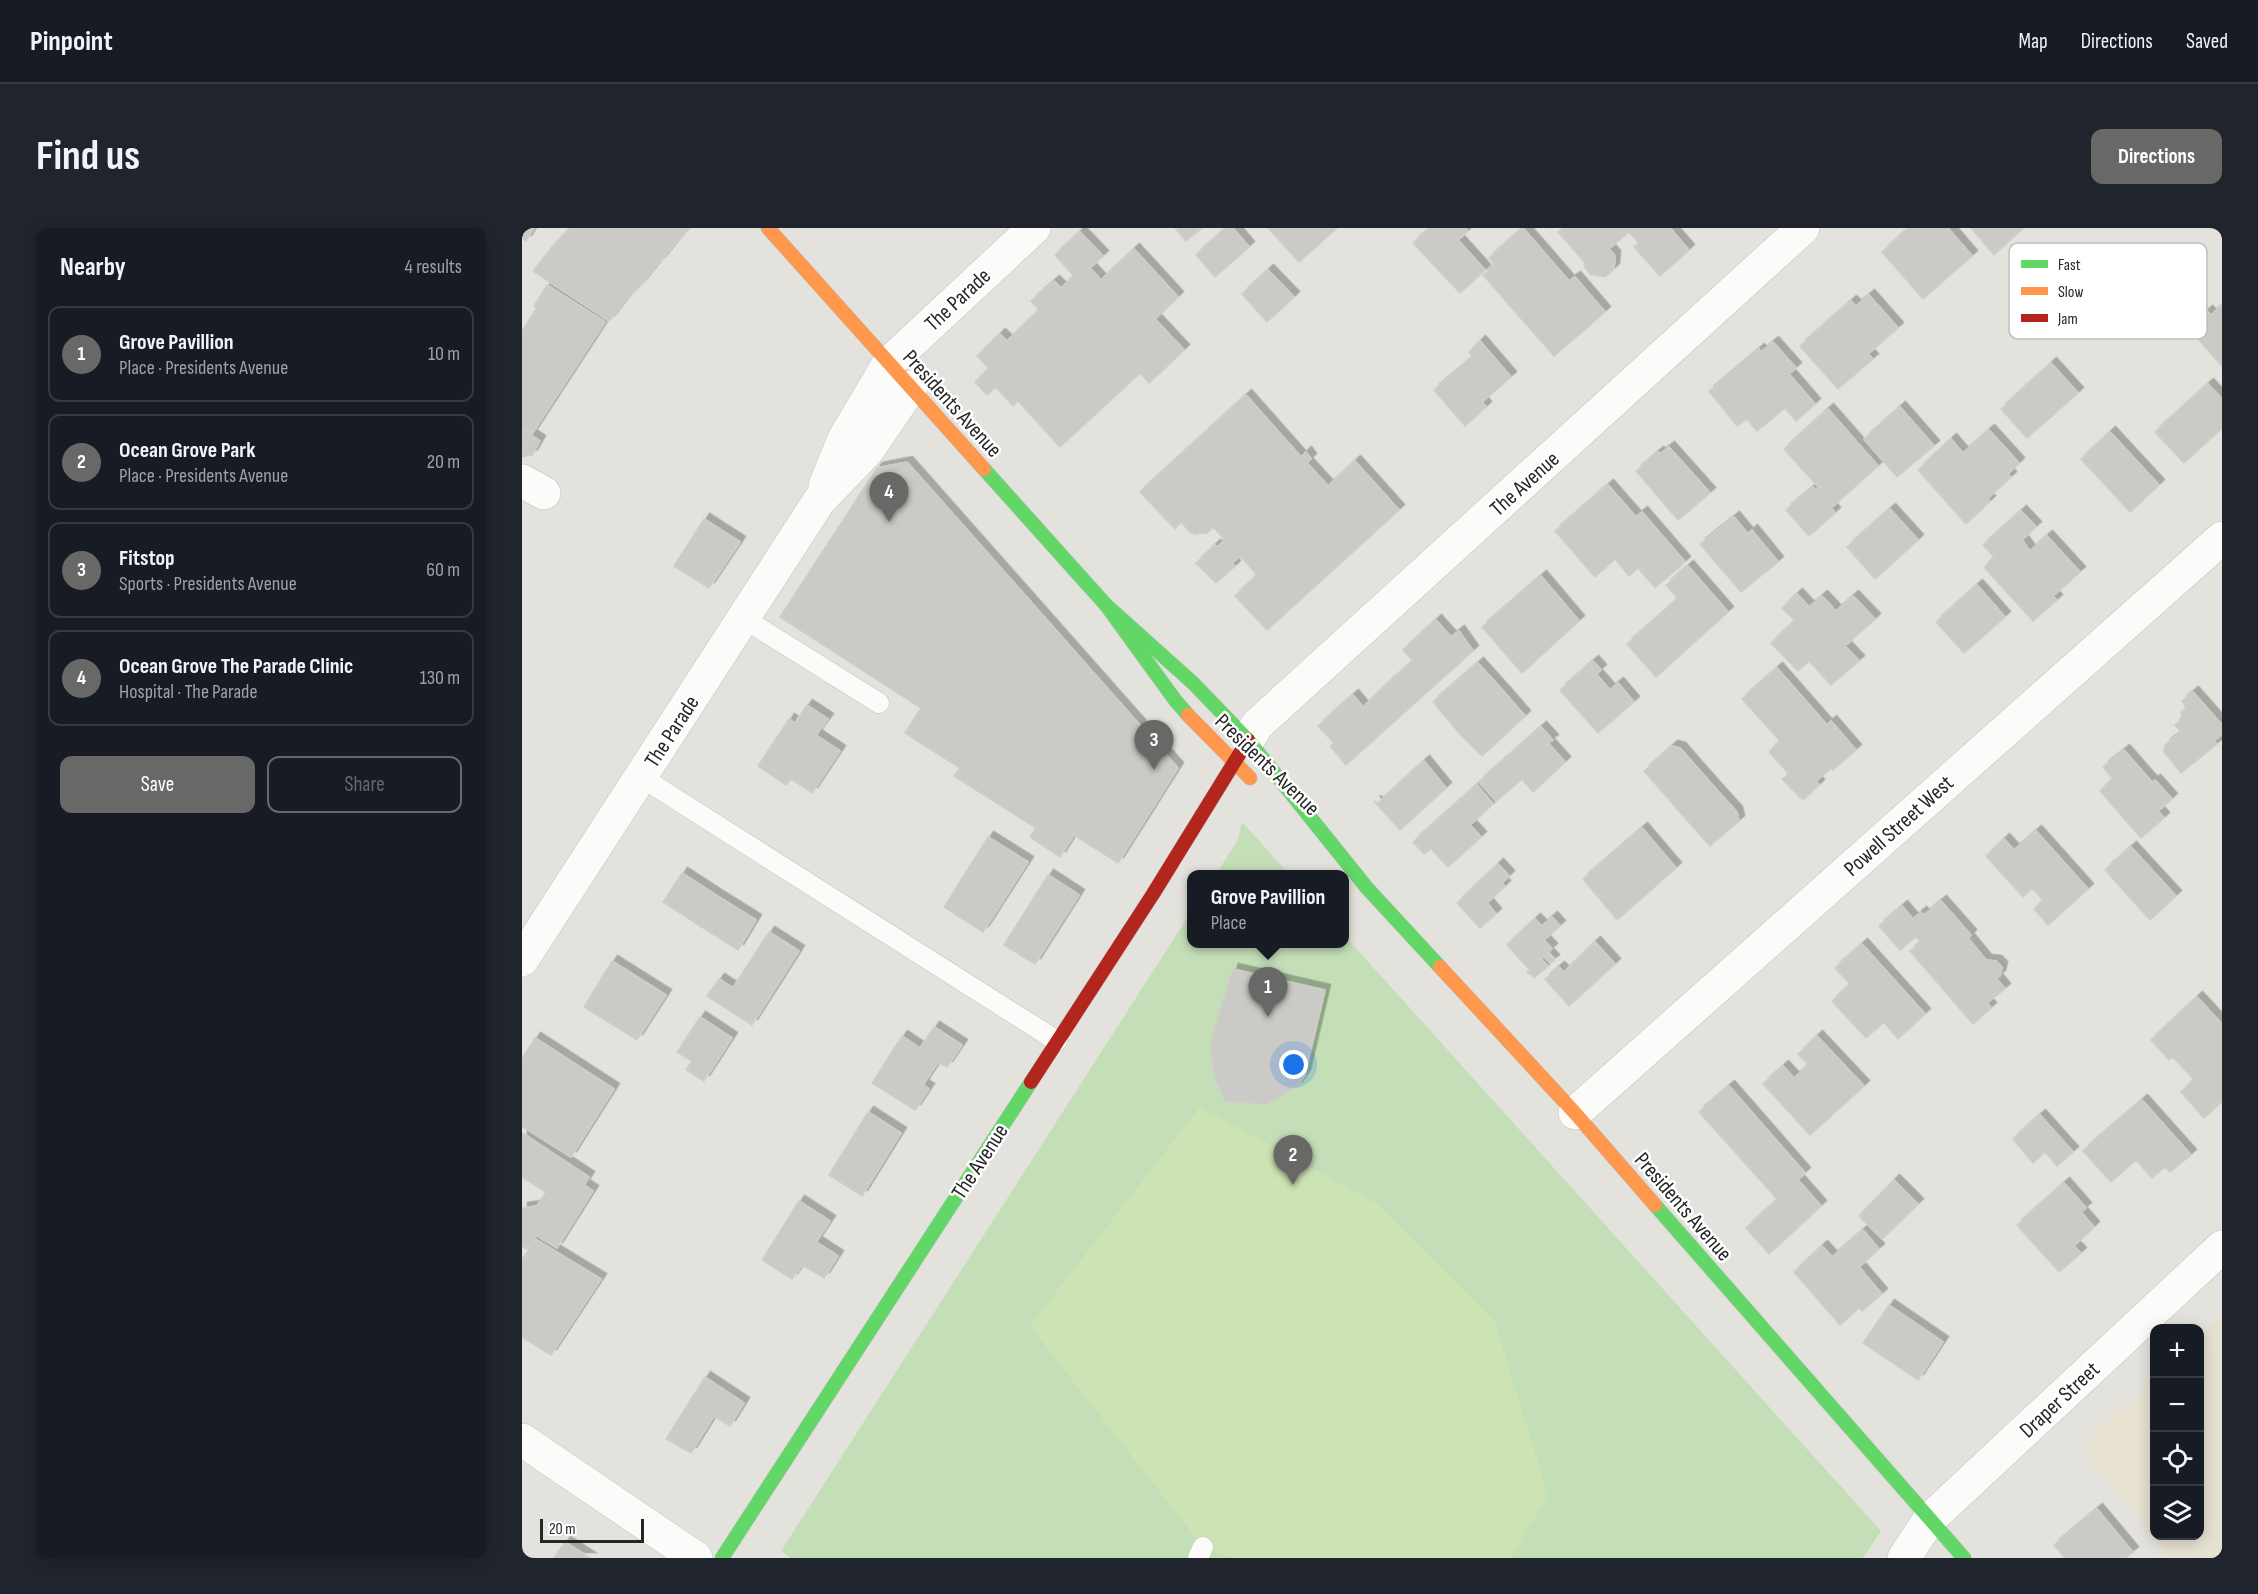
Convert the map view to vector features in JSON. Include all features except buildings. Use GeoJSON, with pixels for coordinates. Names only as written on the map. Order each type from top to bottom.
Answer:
{"type":"FeatureCollection","features":[{"type":"Feature","properties":{"kind":"street","name":"Presidents Avenue"},"geometry":{"type":"LineString","coordinates":[[768,228],[1106,605],[1175,700],[1199,728],[1241,751],[1259,787]]}},
{"type":"Feature","properties":{"kind":"street","name":"The Parade"},"geometry":{"type":"LineString","coordinates":[[819,501],[844,439],[889,363],[1034,228]]}},
{"type":"Feature","properties":{"kind":"street","name":"The Avenue"},"geometry":{"type":"LineString","coordinates":[[722,1558],[1057,1041],[1257,725],[1803,228]]}},
{"type":"Feature","properties":{"kind":"street","name":"The Parade"},"geometry":{"type":"LineString","coordinates":[[522,960],[819,501],[868,450],[911,387]]}},
{"type":"Feature","properties":{"kind":"street","name":"Powell Street West"},"geometry":{"type":"LineString","coordinates":[[1575,1113],[2222,538]]}},
{"type":"Feature","properties":{"kind":"street","name":"Presidents Avenue"},"geometry":{"type":"LineString","coordinates":[[1106,605],[1193,683],[1241,751],[1575,1113],[1964,1558]]}},
{"type":"Feature","properties":{"kind":"street","name":"Presidents Avenue"},"geometry":{"type":"LineString","coordinates":[[1292,818],[1348,870]]}},
{"type":"Feature","properties":{"kind":"street","name":"Presidents Avenue"},"geometry":{"type":"LineString","coordinates":[[1349,871],[1367,888]]}},
{"type":"Feature","properties":{"kind":"street","name":"Draper Street"},"geometry":{"type":"LineString","coordinates":[[1904,1558],[1929,1520],[2222,1247]]}},
{"type":"Feature","properties":{"kind":"street"},"geometry":{"type":"LineString","coordinates":[[522,1440],[696,1558]]}},
{"type":"Feature","properties":{"kind":"lane"},"geometry":{"type":"LineString","coordinates":[[743,618],[879,703]]}},
{"type":"Feature","properties":{"kind":"lane"},"geometry":{"type":"LineString","coordinates":[[640,777],[1057,1041]]}},
{"type":"Feature","properties":{"kind":"shaded area"},"geometry":{"type":"Polygon","coordinates":[[[2222,1315],[2222,1558],[2171,1558],[2156,1540],[2204,1540],[2204,1332],[2222,1315]]]}},
{"type":"Feature","properties":{"kind":"shaded area"},"geometry":{"type":"Polygon","coordinates":[[[2150,1382],[2150,1533],[2080,1448],[2150,1382]]]}},
{"type":"Feature","properties":{"kind":"green space"},"geometry":{"type":"Polygon","coordinates":[[[1242,822],[1285,870],[1219,870],[1238,840],[1242,822]]]}},
{"type":"Feature","properties":{"kind":"green space"},"geometry":{"type":"Polygon","coordinates":[[[1187,918],[1187,948],[1349,948],[1349,940],[1881,1531],[1863,1558],[791,1558],[781,1551],[1187,918]]]}},
{"type":"Feature","properties":{"kind":"green space"},"geometry":{"type":"Polygon","coordinates":[[[1200,1107],[1376,1203],[1494,1320],[1548,1495],[1511,1558],[1232,1558],[1203,1547],[1030,1326],[1200,1107]]]}},
{"type":"Feature","properties":{"kind":"traffic: fast"},"geometry":{"type":"LineString","coordinates":[[984,469],[1106,605],[1188,715]]}},
{"type":"Feature","properties":{"kind":"traffic: fast"},"geometry":{"type":"LineString","coordinates":[[1106,605],[1193,683],[1248,740],[1367,888],[1440,967]]}},
{"type":"Feature","properties":{"kind":"traffic: fast"},"geometry":{"type":"LineString","coordinates":[[722,1558],[1031,1082]]}},
{"type":"Feature","properties":{"kind":"traffic: fast"},"geometry":{"type":"LineString","coordinates":[[1655,1205],[1964,1558]]}},
{"type":"Feature","properties":{"kind":"traffic: slow"},"geometry":{"type":"LineString","coordinates":[[768,228],[984,469]]}},
{"type":"Feature","properties":{"kind":"traffic: slow"},"geometry":{"type":"LineString","coordinates":[[1188,715],[1250,778]]}},
{"type":"Feature","properties":{"kind":"traffic: slow"},"geometry":{"type":"LineString","coordinates":[[1440,967],[1575,1113],[1655,1205]]}},
{"type":"Feature","properties":{"kind":"traffic: jam"},"geometry":{"type":"LineString","coordinates":[[1031,1082],[1153,894],[1248,740]]}},
{"type":"Feature","properties":{"kind":"place","name":"Ocean Grove The Parade Clinic"},"geometry":{"type":"Point","coordinates":[889,522]}},
{"type":"Feature","properties":{"kind":"place","name":"Fitstop"},"geometry":{"type":"Point","coordinates":[1154,770]}},
{"type":"Feature","properties":{"kind":"place","name":"Grove Pavillion"},"geometry":{"type":"Point","coordinates":[1268,1017]}},
{"type":"Feature","properties":{"kind":"place","name":"Ocean Grove Park"},"geometry":{"type":"Point","coordinates":[1293,1185]}}]}
